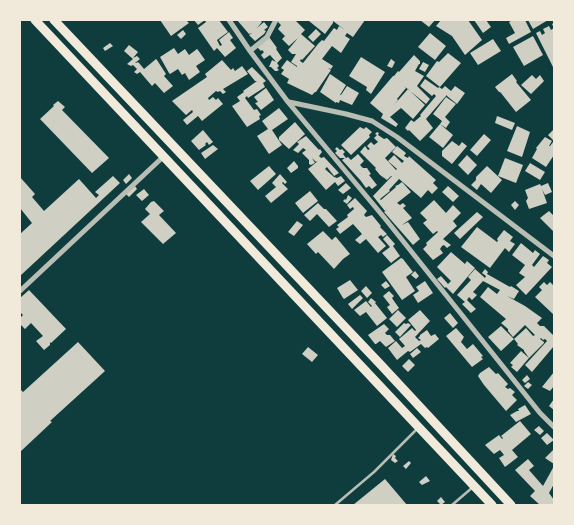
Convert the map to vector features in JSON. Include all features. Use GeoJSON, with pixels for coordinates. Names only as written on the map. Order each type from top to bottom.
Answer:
{"type":"FeatureCollection","features":[{"type":"Feature","properties":{"kind":"highway"},"geometry":{"type":"LineString","coordinates":[[35,20],[492,505]]}},
{"type":"Feature","properties":{"kind":"highway"},"geometry":{"type":"LineString","coordinates":[[54,20],[511,505]]}},
{"type":"Feature","properties":{"kind":"highway"},"geometry":{"type":"LineString","coordinates":[[308,308],[319,300]]}},
{"type":"Feature","properties":{"kind":"street"},"geometry":{"type":"LineString","coordinates":[[229,20],[288,102],[381,214],[540,413],[554,427]]}},
{"type":"Feature","properties":{"kind":"street"},"geometry":{"type":"LineString","coordinates":[[250,51],[267,37],[276,20]]}},
{"type":"Feature","properties":{"kind":"street"},"geometry":{"type":"LineString","coordinates":[[288,102],[372,121],[397,137],[554,256]]}},
{"type":"Feature","properties":{"kind":"street"},"geometry":{"type":"LineString","coordinates":[[20,291],[164,156]]}},
{"type":"Feature","properties":{"kind":"lane"},"geometry":{"type":"LineString","coordinates":[[335,505],[374,472],[420,427]]}},
{"type":"Feature","properties":{"kind":"lane"},"geometry":{"type":"LineString","coordinates":[[452,505],[475,486]]}},
{"type":"Feature","properties":{"kind":"building"},"geometry":{"type":"Polygon","coordinates":[[[160,20],[186,20],[189,23],[171,36],[160,20]]]}},
{"type":"Feature","properties":{"kind":"building"},"geometry":{"type":"Polygon","coordinates":[[[194,20],[205,20],[198,25],[194,20]]]}},
{"type":"Feature","properties":{"kind":"building"},"geometry":{"type":"Polygon","coordinates":[[[205,20],[219,20],[228,32],[217,40],[220,46],[222,45],[219,40],[229,32],[233,38],[230,40],[236,48],[225,57],[217,48],[214,51],[198,28],[206,22],[205,20]]]}},
{"type":"Feature","properties":{"kind":"building"},"geometry":{"type":"Polygon","coordinates":[[[237,20],[260,20],[262,22],[257,28],[264,22],[268,27],[264,30],[266,31],[264,34],[255,41],[249,35],[252,33],[249,34],[237,20]]]}},
{"type":"Feature","properties":{"kind":"building"},"geometry":{"type":"Polygon","coordinates":[[[279,20],[295,20],[305,30],[301,34],[315,46],[301,59],[300,61],[303,63],[334,28],[337,30],[339,26],[345,30],[333,21],[325,34],[309,21],[365,20],[353,37],[347,33],[345,36],[350,39],[341,53],[332,46],[322,59],[333,66],[331,69],[328,68],[331,70],[312,95],[287,83],[289,79],[281,74],[284,70],[281,68],[287,60],[297,67],[291,62],[296,54],[292,54],[288,50],[298,38],[289,46],[282,39],[285,36],[278,29],[281,25],[278,22],[279,20]]]}},
{"type":"Feature","properties":{"kind":"building"},"geometry":{"type":"Polygon","coordinates":[[[420,20],[435,20],[429,27],[420,20]]]}},
{"type":"Feature","properties":{"kind":"building"},"geometry":{"type":"Polygon","coordinates":[[[441,20],[468,20],[482,40],[465,55],[452,36],[436,26],[441,20]]]}},
{"type":"Feature","properties":{"kind":"building"},"geometry":{"type":"Polygon","coordinates":[[[474,20],[486,20],[491,27],[483,33],[474,20]]]}},
{"type":"Feature","properties":{"kind":"building"},"geometry":{"type":"Polygon","coordinates":[[[525,20],[531,32],[509,44],[506,38],[515,33],[509,22],[525,20]]]}},
{"type":"Feature","properties":{"kind":"building"},"geometry":{"type":"Polygon","coordinates":[[[528,20],[548,20],[533,29],[528,20]]]}},
{"type":"Feature","properties":{"kind":"building"},"geometry":{"type":"Polygon","coordinates":[[[549,26],[551,30],[554,28],[554,69],[536,33],[540,31],[542,35],[545,33],[543,29],[549,26]]]}},
{"type":"Feature","properties":{"kind":"building"},"geometry":{"type":"Polygon","coordinates":[[[316,29],[321,34],[313,42],[308,37],[316,29]]]}},
{"type":"Feature","properties":{"kind":"building"},"geometry":{"type":"Polygon","coordinates":[[[183,30],[186,34],[181,39],[177,35],[183,30]]]}},
{"type":"Feature","properties":{"kind":"building"},"geometry":{"type":"Polygon","coordinates":[[[430,33],[446,46],[435,60],[418,47],[430,33]]]}},
{"type":"Feature","properties":{"kind":"building"},"geometry":{"type":"Polygon","coordinates":[[[533,36],[543,55],[524,66],[513,47],[533,36]]]}},
{"type":"Feature","properties":{"kind":"building"},"geometry":{"type":"Polygon","coordinates":[[[269,37],[282,58],[277,63],[279,70],[277,71],[269,67],[272,60],[276,62],[270,55],[264,59],[261,55],[264,52],[257,47],[269,37]]]}},
{"type":"Feature","properties":{"kind":"building"},"geometry":{"type":"Polygon","coordinates":[[[493,39],[501,51],[478,65],[470,53],[493,39]]]}},
{"type":"Feature","properties":{"kind":"building"},"geometry":{"type":"Polygon","coordinates":[[[110,43],[113,46],[105,51],[103,48],[110,43]]]}},
{"type":"Feature","properties":{"kind":"building"},"geometry":{"type":"Polygon","coordinates":[[[129,45],[138,52],[133,58],[137,56],[140,59],[135,63],[138,62],[144,69],[156,59],[166,74],[164,76],[173,86],[164,93],[155,83],[152,86],[140,72],[137,74],[134,72],[137,69],[133,65],[127,64],[133,59],[124,51],[129,45]]]}},
{"type":"Feature","properties":{"kind":"building"},"geometry":{"type":"Polygon","coordinates":[[[174,48],[178,54],[185,49],[189,55],[197,49],[205,60],[196,66],[200,72],[189,80],[185,73],[182,75],[178,69],[170,74],[160,57],[174,48]]]}},
{"type":"Feature","properties":{"kind":"building"},"geometry":{"type":"Polygon","coordinates":[[[448,53],[461,63],[440,87],[426,76],[437,61],[439,62],[448,53]]]}},
{"type":"Feature","properties":{"kind":"building"},"geometry":{"type":"Polygon","coordinates":[[[414,55],[420,61],[415,71],[424,76],[417,86],[430,99],[426,104],[410,91],[425,105],[413,119],[401,108],[390,117],[398,124],[396,127],[381,118],[383,114],[370,103],[414,55]],[[404,86],[406,88],[393,106],[408,89],[404,86]]]}},
{"type":"Feature","properties":{"kind":"building"},"geometry":{"type":"Polygon","coordinates":[[[361,57],[385,72],[371,94],[366,90],[367,87],[349,76],[361,57]]]}},
{"type":"Feature","properties":{"kind":"building"},"geometry":{"type":"Polygon","coordinates":[[[391,59],[395,62],[392,68],[387,66],[391,59]]]}},
{"type":"Feature","properties":{"kind":"building"},"geometry":{"type":"Polygon","coordinates":[[[222,60],[231,70],[233,68],[235,71],[242,66],[248,74],[223,89],[226,92],[223,94],[220,91],[216,91],[208,98],[209,100],[213,97],[216,100],[218,98],[223,104],[202,121],[198,116],[187,125],[183,120],[193,112],[192,110],[186,115],[172,101],[207,77],[205,74],[222,60]]]}},
{"type":"Feature","properties":{"kind":"building"},"geometry":{"type":"Polygon","coordinates":[[[423,62],[429,65],[425,72],[419,69],[423,62]]]}},
{"type":"Feature","properties":{"kind":"building"},"geometry":{"type":"Polygon","coordinates":[[[252,67],[266,81],[263,83],[265,87],[245,98],[254,110],[257,109],[261,115],[259,116],[260,119],[247,127],[232,106],[240,101],[237,97],[243,91],[257,81],[247,71],[252,67]]]}},
{"type":"Feature","properties":{"kind":"building"},"geometry":{"type":"Polygon","coordinates":[[[330,74],[346,85],[340,95],[347,86],[359,93],[352,105],[340,100],[339,103],[336,103],[320,92],[330,74]]]}},
{"type":"Feature","properties":{"kind":"building"},"geometry":{"type":"Polygon","coordinates":[[[512,74],[531,100],[516,112],[495,87],[512,74]]]}},
{"type":"Feature","properties":{"kind":"building"},"geometry":{"type":"Polygon","coordinates":[[[532,75],[536,79],[540,75],[544,81],[531,94],[521,85],[532,75]]]}},
{"type":"Feature","properties":{"kind":"building"},"geometry":{"type":"Polygon","coordinates":[[[425,79],[438,88],[442,89],[445,86],[451,91],[455,86],[465,93],[457,104],[446,96],[426,119],[433,128],[420,141],[405,128],[411,120],[414,122],[421,116],[436,96],[434,94],[432,96],[420,86],[425,79]]]}},
{"type":"Feature","properties":{"kind":"building"},"geometry":{"type":"Polygon","coordinates":[[[266,88],[274,100],[261,110],[255,103],[258,102],[254,97],[266,88]]]}},
{"type":"Feature","properties":{"kind":"building"},"geometry":{"type":"Polygon","coordinates":[[[446,97],[456,104],[445,117],[450,122],[446,128],[440,124],[442,121],[433,114],[446,97]]]}},
{"type":"Feature","properties":{"kind":"building"},"geometry":{"type":"Polygon","coordinates":[[[58,101],[65,107],[62,110],[109,158],[92,173],[40,119],[58,101]]]}},
{"type":"Feature","properties":{"kind":"building"},"geometry":{"type":"Polygon","coordinates":[[[279,108],[288,119],[272,130],[282,145],[269,154],[257,136],[268,129],[262,121],[279,108]]]}},
{"type":"Feature","properties":{"kind":"building"},"geometry":{"type":"Polygon","coordinates":[[[497,116],[515,123],[512,130],[495,123],[497,116]]]}},
{"type":"Feature","properties":{"kind":"building"},"geometry":{"type":"Polygon","coordinates":[[[295,122],[305,134],[289,149],[279,140],[279,137],[295,122]]]}},
{"type":"Feature","properties":{"kind":"building"},"geometry":{"type":"Polygon","coordinates":[[[440,124],[453,135],[443,148],[429,137],[440,124]]]}},
{"type":"Feature","properties":{"kind":"building"},"geometry":{"type":"Polygon","coordinates":[[[517,126],[530,132],[522,157],[507,151],[517,126]]]}},
{"type":"Feature","properties":{"kind":"building"},"geometry":{"type":"Polygon","coordinates":[[[360,127],[364,129],[366,127],[372,132],[369,135],[370,137],[351,155],[341,145],[360,127]]]}},
{"type":"Feature","properties":{"kind":"building"},"geometry":{"type":"Polygon","coordinates":[[[554,129],[554,141],[548,135],[554,129]]]}},
{"type":"Feature","properties":{"kind":"building"},"geometry":{"type":"Polygon","coordinates":[[[203,130],[213,142],[209,145],[207,142],[199,150],[191,141],[203,130]]]}},
{"type":"Feature","properties":{"kind":"building"},"geometry":{"type":"Polygon","coordinates":[[[377,132],[379,133],[378,135],[384,139],[387,138],[396,147],[385,158],[396,170],[388,161],[394,155],[402,163],[404,161],[392,152],[397,146],[406,153],[404,156],[408,158],[409,156],[436,180],[433,183],[438,188],[432,194],[428,190],[421,198],[398,178],[390,191],[380,199],[402,182],[411,192],[397,203],[400,205],[403,203],[406,206],[403,208],[412,218],[402,225],[408,222],[420,239],[413,245],[384,212],[388,209],[385,211],[373,196],[392,176],[387,180],[380,175],[376,168],[360,152],[365,146],[368,150],[370,149],[367,146],[371,142],[374,145],[378,142],[374,138],[377,132]]]}},
{"type":"Feature","properties":{"kind":"building"},"geometry":{"type":"Polygon","coordinates":[[[484,134],[491,140],[477,156],[470,150],[484,134]]]}},
{"type":"Feature","properties":{"kind":"building"},"geometry":{"type":"Polygon","coordinates":[[[306,136],[322,152],[319,156],[321,158],[324,157],[339,173],[334,176],[327,167],[325,169],[334,177],[341,176],[345,181],[338,186],[335,182],[326,190],[308,169],[318,161],[316,162],[312,158],[315,163],[311,165],[302,153],[306,150],[303,148],[298,153],[293,150],[299,144],[297,142],[306,136]]]}},
{"type":"Feature","properties":{"kind":"building"},"geometry":{"type":"Polygon","coordinates":[[[545,137],[552,141],[549,146],[554,141],[554,155],[546,167],[532,158],[536,148],[545,137]]]}},
{"type":"Feature","properties":{"kind":"building"},"geometry":{"type":"Polygon","coordinates":[[[452,141],[459,146],[462,142],[467,146],[452,164],[442,156],[442,151],[452,141]]]}},
{"type":"Feature","properties":{"kind":"building"},"geometry":{"type":"Polygon","coordinates":[[[213,145],[218,149],[205,159],[201,153],[213,145]]]}},
{"type":"Feature","properties":{"kind":"building"},"geometry":{"type":"Polygon","coordinates":[[[337,147],[345,152],[343,154],[346,158],[348,157],[351,160],[358,154],[364,161],[360,165],[363,168],[367,168],[371,174],[369,175],[377,185],[372,189],[369,186],[366,188],[342,160],[345,158],[340,158],[335,153],[337,147]]]}},
{"type":"Feature","properties":{"kind":"building"},"geometry":{"type":"Polygon","coordinates":[[[467,155],[477,165],[468,175],[458,165],[467,155]]]}},
{"type":"Feature","properties":{"kind":"building"},"geometry":{"type":"Polygon","coordinates":[[[505,158],[523,165],[516,183],[498,176],[505,158]]]}},
{"type":"Feature","properties":{"kind":"building"},"geometry":{"type":"Polygon","coordinates":[[[294,161],[298,168],[291,173],[287,168],[294,161]]]}},
{"type":"Feature","properties":{"kind":"building"},"geometry":{"type":"Polygon","coordinates":[[[530,163],[545,172],[540,180],[525,171],[530,163]]]}},
{"type":"Feature","properties":{"kind":"building"},"geometry":{"type":"Polygon","coordinates":[[[269,166],[276,174],[258,190],[250,181],[269,166]]]}},
{"type":"Feature","properties":{"kind":"building"},"geometry":{"type":"Polygon","coordinates":[[[487,166],[502,180],[491,193],[481,184],[477,190],[471,185],[487,166]]]}},
{"type":"Feature","properties":{"kind":"building"},"geometry":{"type":"Polygon","coordinates":[[[129,174],[132,178],[126,184],[123,180],[129,174]]]}},
{"type":"Feature","properties":{"kind":"building"},"geometry":{"type":"Polygon","coordinates":[[[280,174],[287,182],[285,184],[282,183],[288,189],[271,203],[265,196],[276,187],[272,183],[280,174]]]}},
{"type":"Feature","properties":{"kind":"building"},"geometry":{"type":"Polygon","coordinates":[[[113,176],[120,183],[20,276],[20,234],[32,223],[20,208],[20,177],[35,194],[32,197],[44,211],[79,179],[96,198],[99,195],[95,192],[113,176]]]}},
{"type":"Feature","properties":{"kind":"building"},"geometry":{"type":"Polygon","coordinates":[[[346,183],[351,188],[343,194],[338,190],[346,183]]]}},
{"type":"Feature","properties":{"kind":"building"},"geometry":{"type":"Polygon","coordinates":[[[548,183],[552,192],[545,195],[542,189],[547,203],[529,209],[525,190],[548,183]]]}},
{"type":"Feature","properties":{"kind":"building"},"geometry":{"type":"Polygon","coordinates":[[[135,186],[137,189],[129,197],[126,194],[135,186]]]}},
{"type":"Feature","properties":{"kind":"building"},"geometry":{"type":"Polygon","coordinates":[[[448,186],[459,196],[453,202],[442,192],[448,186]]]}},
{"type":"Feature","properties":{"kind":"building"},"geometry":{"type":"Polygon","coordinates":[[[144,189],[149,195],[142,201],[136,195],[144,189]]]}},
{"type":"Feature","properties":{"kind":"building"},"geometry":{"type":"Polygon","coordinates":[[[310,191],[318,201],[303,213],[295,203],[310,191]]]}},
{"type":"Feature","properties":{"kind":"building"},"geometry":{"type":"Polygon","coordinates":[[[348,195],[352,198],[347,204],[343,201],[346,200],[348,195]]]}},
{"type":"Feature","properties":{"kind":"building"},"geometry":{"type":"Polygon","coordinates":[[[355,198],[367,211],[364,215],[366,217],[372,215],[387,234],[383,237],[381,235],[378,237],[386,246],[378,253],[366,239],[360,244],[355,240],[362,234],[353,224],[340,234],[336,229],[339,227],[337,225],[348,217],[347,215],[354,209],[353,207],[350,209],[347,205],[355,198]]]}},
{"type":"Feature","properties":{"kind":"building"},"geometry":{"type":"Polygon","coordinates":[[[434,200],[446,213],[453,205],[461,213],[453,221],[457,226],[443,239],[451,245],[447,248],[444,245],[442,246],[440,249],[443,253],[433,260],[423,249],[427,245],[426,243],[438,232],[433,234],[423,223],[427,220],[420,213],[434,200]]]}},
{"type":"Feature","properties":{"kind":"building"},"geometry":{"type":"Polygon","coordinates":[[[154,201],[164,211],[159,215],[176,233],[163,244],[141,222],[150,214],[145,209],[154,201]]]}},
{"type":"Feature","properties":{"kind":"building"},"geometry":{"type":"Polygon","coordinates":[[[515,201],[519,205],[515,210],[511,205],[515,201]]]}},
{"type":"Feature","properties":{"kind":"building"},"geometry":{"type":"Polygon","coordinates":[[[318,203],[337,221],[329,227],[317,214],[310,221],[304,215],[318,203]]]}},
{"type":"Feature","properties":{"kind":"building"},"geometry":{"type":"Polygon","coordinates":[[[549,211],[554,216],[554,232],[540,218],[549,211]]]}},
{"type":"Feature","properties":{"kind":"building"},"geometry":{"type":"Polygon","coordinates":[[[477,212],[483,217],[460,239],[454,233],[477,212]]]}},
{"type":"Feature","properties":{"kind":"building"},"geometry":{"type":"Polygon","coordinates":[[[297,221],[303,225],[294,236],[288,232],[297,221]]]}},
{"type":"Feature","properties":{"kind":"building"},"geometry":{"type":"Polygon","coordinates":[[[477,227],[497,242],[497,239],[504,230],[513,237],[510,241],[515,244],[509,252],[505,248],[490,268],[461,247],[477,227]]]}},
{"type":"Feature","properties":{"kind":"building"},"geometry":{"type":"Polygon","coordinates":[[[323,231],[332,240],[336,237],[350,254],[334,269],[318,252],[316,254],[307,244],[323,231]]]}},
{"type":"Feature","properties":{"kind":"building"},"geometry":{"type":"Polygon","coordinates":[[[387,235],[395,244],[393,246],[400,256],[391,263],[382,253],[390,247],[383,239],[387,235]]]}},
{"type":"Feature","properties":{"kind":"building"},"geometry":{"type":"Polygon","coordinates":[[[521,243],[533,253],[535,250],[540,254],[532,265],[534,267],[543,256],[549,260],[547,263],[552,267],[526,295],[516,285],[525,277],[519,273],[525,265],[512,255],[521,243]]]}},
{"type":"Feature","properties":{"kind":"building"},"geometry":{"type":"Polygon","coordinates":[[[451,252],[465,264],[467,261],[475,268],[453,294],[437,279],[441,276],[448,284],[451,281],[437,267],[451,252]]]}},
{"type":"Feature","properties":{"kind":"building"},"geometry":{"type":"Polygon","coordinates":[[[401,258],[413,272],[406,277],[415,291],[402,300],[382,272],[401,258]]]}},
{"type":"Feature","properties":{"kind":"building"},"geometry":{"type":"Polygon","coordinates":[[[475,269],[485,278],[486,276],[482,273],[485,269],[488,272],[487,274],[519,291],[514,299],[507,296],[542,318],[537,323],[554,334],[554,346],[532,372],[525,365],[547,341],[541,338],[544,343],[529,358],[524,350],[517,345],[514,339],[526,328],[533,336],[535,335],[525,325],[513,337],[501,323],[506,319],[480,297],[488,287],[497,294],[500,290],[483,281],[473,292],[477,295],[472,300],[469,297],[467,300],[476,309],[471,313],[462,304],[465,302],[457,295],[471,280],[468,277],[475,269]]]}},
{"type":"Feature","properties":{"kind":"building"},"geometry":{"type":"Polygon","coordinates":[[[415,271],[419,276],[416,279],[411,275],[415,271]]]}},
{"type":"Feature","properties":{"kind":"building"},"geometry":{"type":"Polygon","coordinates":[[[350,280],[358,290],[344,299],[337,288],[350,280]]]}},
{"type":"Feature","properties":{"kind":"building"},"geometry":{"type":"Polygon","coordinates":[[[386,281],[390,286],[385,289],[381,285],[386,281]]]}},
{"type":"Feature","properties":{"kind":"building"},"geometry":{"type":"Polygon","coordinates":[[[425,281],[433,293],[418,303],[413,295],[419,291],[416,287],[425,281]]]}},
{"type":"Feature","properties":{"kind":"building"},"geometry":{"type":"Polygon","coordinates":[[[544,282],[547,285],[550,282],[554,286],[554,315],[535,297],[542,290],[539,287],[544,282]]]}},
{"type":"Feature","properties":{"kind":"building"},"geometry":{"type":"Polygon","coordinates":[[[366,286],[372,293],[367,298],[361,291],[366,286]]]}},
{"type":"Feature","properties":{"kind":"building"},"geometry":{"type":"Polygon","coordinates":[[[29,290],[66,329],[50,342],[50,345],[44,350],[36,341],[43,336],[31,323],[25,329],[20,324],[20,318],[23,315],[20,312],[20,298],[29,290]]]}},
{"type":"Feature","properties":{"kind":"building"},"geometry":{"type":"Polygon","coordinates":[[[389,291],[394,296],[392,298],[399,308],[392,314],[387,307],[390,305],[383,296],[389,291]]]}},
{"type":"Feature","properties":{"kind":"building"},"geometry":{"type":"Polygon","coordinates":[[[360,295],[363,298],[352,309],[348,304],[360,295]]]}},
{"type":"Feature","properties":{"kind":"building"},"geometry":{"type":"Polygon","coordinates":[[[371,298],[387,318],[377,326],[366,312],[360,316],[354,310],[366,301],[371,307],[368,302],[371,298]]]}},
{"type":"Feature","properties":{"kind":"building"},"geometry":{"type":"Polygon","coordinates":[[[398,310],[406,318],[397,327],[389,319],[398,310]]]}},
{"type":"Feature","properties":{"kind":"building"},"geometry":{"type":"Polygon","coordinates":[[[420,310],[430,321],[415,337],[419,341],[421,340],[418,338],[427,330],[431,336],[435,334],[439,339],[428,348],[421,344],[397,360],[388,348],[396,341],[402,348],[405,346],[399,339],[412,328],[416,330],[408,320],[420,310]]]}},
{"type":"Feature","properties":{"kind":"building"},"geometry":{"type":"Polygon","coordinates":[[[450,313],[458,323],[453,328],[444,318],[450,313]]]}},
{"type":"Feature","properties":{"kind":"building"},"geometry":{"type":"Polygon","coordinates":[[[404,323],[411,325],[400,337],[395,332],[404,323]]]}},
{"type":"Feature","properties":{"kind":"building"},"geometry":{"type":"Polygon","coordinates":[[[384,324],[389,329],[385,333],[390,335],[395,341],[386,347],[380,341],[375,344],[368,335],[384,324]]]}},
{"type":"Feature","properties":{"kind":"building"},"geometry":{"type":"Polygon","coordinates":[[[501,326],[514,339],[501,351],[488,337],[501,326]]]}},
{"type":"Feature","properties":{"kind":"building"},"geometry":{"type":"Polygon","coordinates":[[[456,328],[464,337],[461,342],[467,349],[473,344],[483,356],[481,357],[483,359],[472,367],[446,336],[456,328]]]}},
{"type":"Feature","properties":{"kind":"building"},"geometry":{"type":"Polygon","coordinates":[[[78,342],[105,371],[50,421],[52,422],[20,452],[20,389],[23,392],[78,342]]]}},
{"type":"Feature","properties":{"kind":"building"},"geometry":{"type":"Polygon","coordinates":[[[308,347],[318,355],[312,362],[302,354],[308,347]]]}},
{"type":"Feature","properties":{"kind":"building"},"geometry":{"type":"Polygon","coordinates":[[[417,348],[421,352],[413,358],[410,354],[417,348]]]}},
{"type":"Feature","properties":{"kind":"building"},"geometry":{"type":"Polygon","coordinates":[[[521,351],[529,358],[517,372],[511,367],[513,365],[510,363],[521,351]]]}},
{"type":"Feature","properties":{"kind":"building"},"geometry":{"type":"Polygon","coordinates":[[[409,359],[415,365],[408,372],[402,366],[409,359]]]}},
{"type":"Feature","properties":{"kind":"building"},"geometry":{"type":"Polygon","coordinates":[[[489,367],[496,374],[498,373],[508,384],[505,387],[515,392],[512,395],[517,400],[506,411],[478,376],[489,367]]]}},
{"type":"Feature","properties":{"kind":"building"},"geometry":{"type":"Polygon","coordinates":[[[554,372],[554,386],[550,391],[542,387],[554,372]]]}},
{"type":"Feature","properties":{"kind":"building"},"geometry":{"type":"Polygon","coordinates":[[[527,375],[530,379],[525,383],[522,380],[527,375]]]}},
{"type":"Feature","properties":{"kind":"building"},"geometry":{"type":"Polygon","coordinates":[[[528,382],[532,385],[528,389],[524,386],[528,382]]]}},
{"type":"Feature","properties":{"kind":"building"},"geometry":{"type":"Polygon","coordinates":[[[554,399],[554,410],[549,406],[554,399]]]}},
{"type":"Feature","properties":{"kind":"building"},"geometry":{"type":"Polygon","coordinates":[[[525,405],[531,414],[516,422],[510,415],[519,411],[518,409],[525,405]]]}},
{"type":"Feature","properties":{"kind":"building"},"geometry":{"type":"Polygon","coordinates":[[[520,421],[531,434],[512,450],[518,457],[505,467],[499,458],[504,455],[500,450],[494,454],[485,445],[499,435],[502,439],[501,436],[520,421]]]}},
{"type":"Feature","properties":{"kind":"building"},"geometry":{"type":"Polygon","coordinates":[[[539,426],[544,431],[540,435],[534,430],[539,426]]]}},
{"type":"Feature","properties":{"kind":"building"},"geometry":{"type":"Polygon","coordinates":[[[547,433],[554,440],[547,445],[541,438],[547,433]]]}},
{"type":"Feature","properties":{"kind":"building"},"geometry":{"type":"Polygon","coordinates":[[[554,449],[554,464],[545,458],[554,449]]]}},
{"type":"Feature","properties":{"kind":"building"},"geometry":{"type":"Polygon","coordinates":[[[393,454],[398,461],[395,463],[391,460],[393,454]]]}},
{"type":"Feature","properties":{"kind":"building"},"geometry":{"type":"Polygon","coordinates":[[[528,459],[534,466],[529,470],[543,486],[554,466],[554,484],[549,493],[554,500],[554,505],[540,505],[530,496],[535,491],[515,470],[528,459]]]}},
{"type":"Feature","properties":{"kind":"building"},"geometry":{"type":"Polygon","coordinates":[[[409,461],[411,463],[406,469],[403,466],[409,461]]]}},
{"type":"Feature","properties":{"kind":"building"},"geometry":{"type":"Polygon","coordinates":[[[426,476],[430,481],[422,485],[419,482],[426,476]]]}},
{"type":"Feature","properties":{"kind":"building"},"geometry":{"type":"Polygon","coordinates":[[[385,479],[407,505],[353,505],[385,479]]]}},
{"type":"Feature","properties":{"kind":"building"},"geometry":{"type":"Polygon","coordinates":[[[441,497],[445,502],[441,505],[437,501],[441,497]]]}}]}
